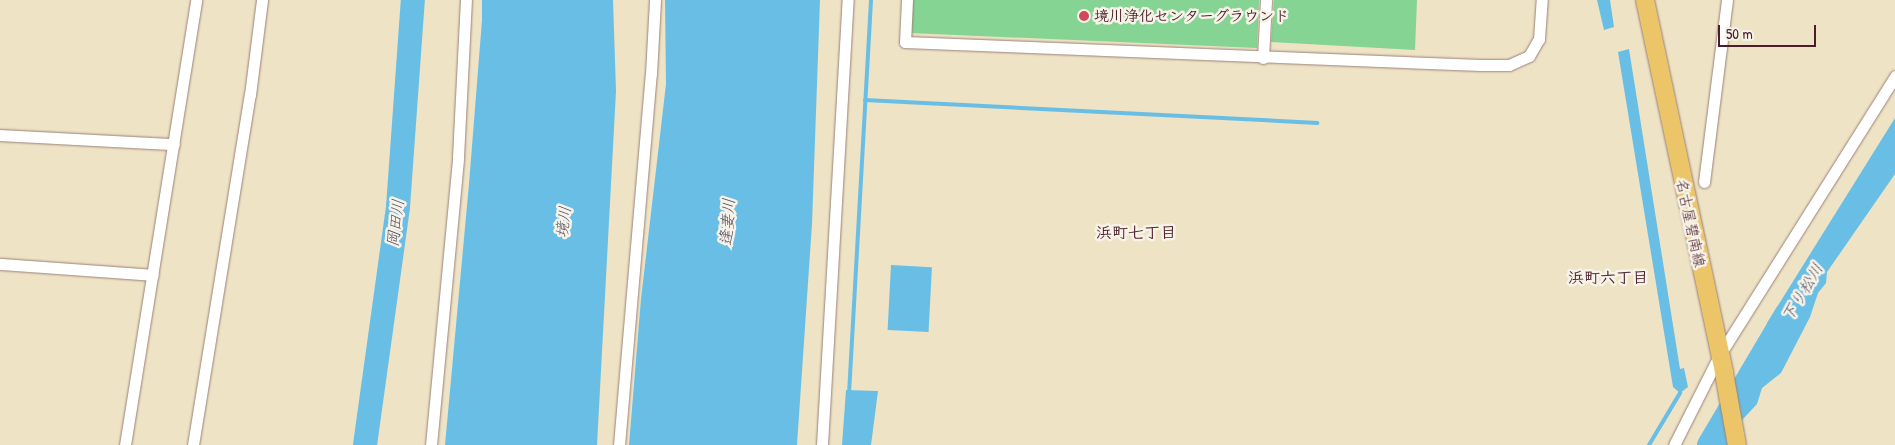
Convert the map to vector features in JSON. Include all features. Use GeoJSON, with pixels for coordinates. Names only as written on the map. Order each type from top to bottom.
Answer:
{"type":"FeatureCollection","features":[{"type":"Feature","properties":{"kind":"main road","name":"名古屋碧南線"},"geometry":{"type":"LineString","coordinates":[[1645,0],[1724,373],[1737,445]]}},
{"type":"Feature","properties":{"kind":"street"},"geometry":{"type":"LineString","coordinates":[[125,445],[196,0]]}},
{"type":"Feature","properties":{"kind":"street"},"geometry":{"type":"LineString","coordinates":[[193,445],[250,95],[262,0]]}},
{"type":"Feature","properties":{"kind":"street"},"geometry":{"type":"LineString","coordinates":[[431,445],[458,157],[466,0]]}},
{"type":"Feature","properties":{"kind":"street"},"geometry":{"type":"LineString","coordinates":[[619,445],[651,74],[655,0]]}},
{"type":"Feature","properties":{"kind":"street"},"geometry":{"type":"LineString","coordinates":[[822,445],[848,0]]}},
{"type":"Feature","properties":{"kind":"street"},"geometry":{"type":"LineString","coordinates":[[907,0],[905,42],[1263,58],[1508,64],[1529,56],[1539,39],[1542,0]]}},
{"type":"Feature","properties":{"kind":"street"},"geometry":{"type":"LineString","coordinates":[[1263,58],[1266,0]]}},
{"type":"Feature","properties":{"kind":"street"},"geometry":{"type":"LineString","coordinates":[[1704,182],[1727,0]]}},
{"type":"Feature","properties":{"kind":"street"},"geometry":{"type":"LineString","coordinates":[[1674,445],[1719,356],[1895,76]]}},
{"type":"Feature","properties":{"kind":"street"},"geometry":{"type":"LineString","coordinates":[[0,135],[174,144]]}},
{"type":"Feature","properties":{"kind":"street"},"geometry":{"type":"LineString","coordinates":[[0,264],[153,275]]}},
{"type":"Feature","properties":{"kind":"green space","name":"境川浄化センターグラウンド"},"geometry":{"type":"Polygon","coordinates":[[[911,0],[1259,0],[1257,48],[909,33],[911,0]]]}},
{"type":"Feature","properties":{"kind":"green space"},"geometry":{"type":"Polygon","coordinates":[[[1274,0],[1417,0],[1415,50],[1271,42],[1274,0]]]}},
{"type":"Feature","properties":{"kind":"water","name":"境川"},"geometry":{"type":"Polygon","coordinates":[[[482,0],[613,0],[616,91],[597,445],[445,445],[469,184],[482,0]]]}},
{"type":"Feature","properties":{"kind":"water","name":"逢妻川"},"geometry":{"type":"Polygon","coordinates":[[[665,0],[820,0],[812,224],[797,445],[629,445],[641,299],[666,84],[665,0]]]}},
{"type":"Feature","properties":{"kind":"water"},"geometry":{"type":"Polygon","coordinates":[[[1597,0],[1610,0],[1614,27],[1604,30],[1597,0]]]}},
{"type":"Feature","properties":{"kind":"water"},"geometry":{"type":"Polygon","coordinates":[[[1629,49],[1680,369],[1684,368],[1688,387],[1680,393],[1673,387],[1618,52],[1629,49]]]}},
{"type":"Feature","properties":{"kind":"water"},"geometry":{"type":"Polygon","coordinates":[[[1895,118],[1895,174],[1827,272],[1826,283],[1818,293],[1810,317],[1781,373],[1762,388],[1757,404],[1743,419],[1731,445],[1704,445],[1720,408],[1741,380],[1763,363],[1769,350],[1767,323],[1895,118]]]}},
{"type":"Feature","properties":{"kind":"water"},"geometry":{"type":"Polygon","coordinates":[[[891,265],[932,267],[929,332],[888,330],[891,265]]]}},
{"type":"Feature","properties":{"kind":"water"},"geometry":{"type":"Polygon","coordinates":[[[846,390],[878,391],[871,445],[842,445],[846,390]]]}},
{"type":"Feature","properties":{"kind":"waterway","name":"岡田川"},"geometry":{"type":"LineString","coordinates":[[365,445],[398,207],[413,0]]}},
{"type":"Feature","properties":{"kind":"waterway"},"geometry":{"type":"LineString","coordinates":[[849,394],[871,0]]}},
{"type":"Feature","properties":{"kind":"waterway"},"geometry":{"type":"LineString","coordinates":[[865,100],[1317,123]]}},
{"type":"Feature","properties":{"kind":"waterway","name":"下り松川"},"geometry":{"type":"LineString","coordinates":[[1709,445],[1786,315]]}},
{"type":"Feature","properties":{"kind":"waterway"},"geometry":{"type":"LineString","coordinates":[[1649,445],[1680,393]]}},
{"type":"Feature","properties":{"kind":"place","name":"境川浄化センターグラウンド"},"geometry":{"type":"Point","coordinates":[1084,16]}},
{"type":"Feature","properties":{"kind":"district","name":"浜町七丁目"},"geometry":{"type":"Point","coordinates":[1136,232]}},
{"type":"Feature","properties":{"kind":"district","name":"浜町六丁目"},"geometry":{"type":"Point","coordinates":[1608,277]}}]}
